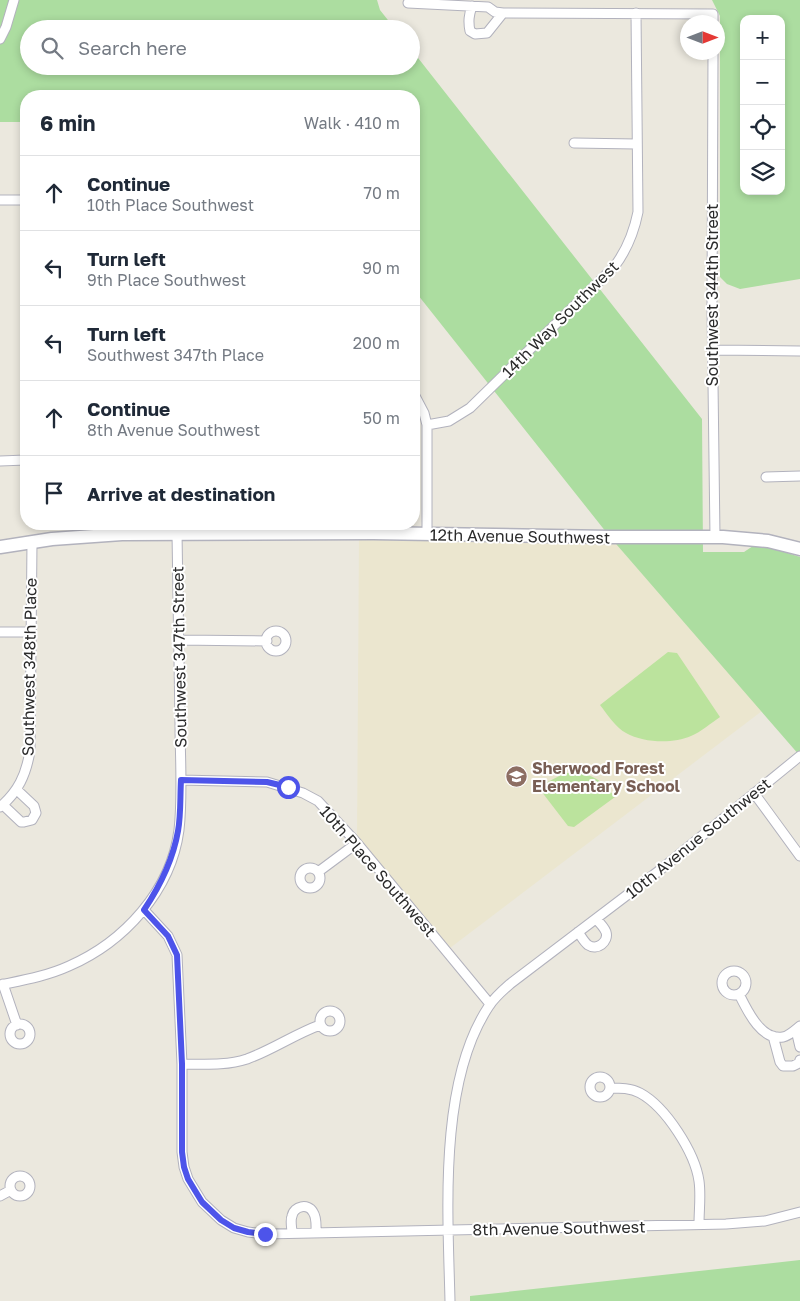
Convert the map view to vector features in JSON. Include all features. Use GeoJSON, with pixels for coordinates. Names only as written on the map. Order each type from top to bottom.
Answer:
{"type":"FeatureCollection","features":[{"type":"Feature","properties":{"kind":"street"},"geometry":{"type":"LineString","coordinates":[[0,39],[6,27],[14,0]]}},
{"type":"Feature","properties":{"kind":"street"},"geometry":{"type":"LineString","coordinates":[[408,3],[472,6],[486,3],[495,12],[503,13],[636,13],[680,16]]}},
{"type":"Feature","properties":{"kind":"street"},"geometry":{"type":"LineString","coordinates":[[472,6],[468,16],[470,31],[475,34],[487,33],[503,13]]}},
{"type":"Feature","properties":{"kind":"street","name":"14th Way Southwest"},"geometry":{"type":"LineString","coordinates":[[427,425],[449,421],[470,408],[596,285],[620,258],[631,238],[638,212],[636,13]]}},
{"type":"Feature","properties":{"kind":"street","name":"Southwest 344th Street"},"geometry":{"type":"LineString","coordinates":[[713,60],[712,350],[715,537]]}},
{"type":"Feature","properties":{"kind":"street"},"geometry":{"type":"LineString","coordinates":[[574,143],[636,144]]}},
{"type":"Feature","properties":{"kind":"street"},"geometry":{"type":"LineString","coordinates":[[0,200],[20,200]]}},
{"type":"Feature","properties":{"kind":"street"},"geometry":{"type":"LineString","coordinates":[[712,350],[800,351]]}},
{"type":"Feature","properties":{"kind":"street"},"geometry":{"type":"LineString","coordinates":[[420,406],[427,425],[426,534]]}},
{"type":"Feature","properties":{"kind":"street"},"geometry":{"type":"LineString","coordinates":[[0,461],[20,460]]}},
{"type":"Feature","properties":{"kind":"street"},"geometry":{"type":"LineString","coordinates":[[766,477],[800,476]]}},
{"type":"Feature","properties":{"kind":"street","name":"12th Avenue Southwest"},"geometry":{"type":"LineString","coordinates":[[0,547],[32,542],[122,534],[177,533],[715,537],[761,540],[800,549]]}},
{"type":"Feature","properties":{"kind":"street","name":"Southwest 347th Street"},"geometry":{"type":"LineString","coordinates":[[2,985],[46,975],[86,958],[116,938],[144,910],[156,892],[174,852],[179,830],[181,780],[177,533]]}},
{"type":"Feature","properties":{"kind":"street","name":"Southwest 348th Place"},"geometry":{"type":"LineString","coordinates":[[17,790],[34,806],[36,813],[32,820],[21,822],[4,804],[17,790],[24,777],[30,752],[32,542]]}},
{"type":"Feature","properties":{"kind":"street"},"geometry":{"type":"LineString","coordinates":[[0,632],[30,632]]}},
{"type":"Feature","properties":{"kind":"street"},"geometry":{"type":"LineString","coordinates":[[179,640],[267,641]]}},
{"type":"Feature","properties":{"kind":"street","name":"10th Avenue Southwest"},"geometry":{"type":"LineString","coordinates":[[450,1301],[448,1166],[456,1096],[463,1064],[474,1033],[490,1004],[510,984],[660,870],[800,756]]}},
{"type":"Feature","properties":{"kind":"street","name":"10th Place Southwest"},"geometry":{"type":"LineString","coordinates":[[181,780],[267,782],[288,787],[318,801],[357,843],[490,1004]]}},
{"type":"Feature","properties":{"kind":"street"},"geometry":{"type":"LineString","coordinates":[[754,793],[800,856]]}},
{"type":"Feature","properties":{"kind":"street"},"geometry":{"type":"LineString","coordinates":[[318,872],[357,843]]}},
{"type":"Feature","properties":{"kind":"street","name":"8th Avenue Southwest"},"geometry":{"type":"LineString","coordinates":[[144,910],[168,936],[177,955],[182,1064],[182,1152],[184,1167],[193,1190],[202,1202],[221,1220],[234,1228],[265,1234],[699,1224],[765,1221],[800,1212]]}},
{"type":"Feature","properties":{"kind":"street"},"geometry":{"type":"LineString","coordinates":[[578,932],[588,945],[596,947],[603,943],[606,932],[596,918]]}},
{"type":"Feature","properties":{"kind":"street"},"geometry":{"type":"LineString","coordinates":[[2,985],[17,1025]]}},
{"type":"Feature","properties":{"kind":"street"},"geometry":{"type":"LineString","coordinates":[[739,994],[747,1011],[764,1032],[773,1036],[783,1037],[798,1028],[800,1047]]}},
{"type":"Feature","properties":{"kind":"street"},"geometry":{"type":"LineString","coordinates":[[182,1064],[222,1064],[246,1059],[320,1024]]}},
{"type":"Feature","properties":{"kind":"street"},"geometry":{"type":"LineString","coordinates":[[773,1036],[782,1066],[793,1066],[799,1063],[800,1060]]}},
{"type":"Feature","properties":{"kind":"street"},"geometry":{"type":"LineString","coordinates":[[610,1088],[635,1091],[644,1096],[658,1108],[681,1136],[689,1150],[699,1182],[699,1224]]}},
{"type":"Feature","properties":{"kind":"street"},"geometry":{"type":"LineString","coordinates":[[0,1196],[11,1190]]}},
{"type":"Feature","properties":{"kind":"street"},"geometry":{"type":"LineString","coordinates":[[292,1233],[292,1214],[297,1208],[301,1207],[309,1208],[312,1211],[315,1218],[316,1232]]}},
{"type":"Feature","properties":{"kind":"shaded area","name":"Sherwood Forest Elementary School"},"geometry":{"type":"Polygon","coordinates":[[[359,533],[610,537],[762,711],[446,951],[357,843],[359,533]]]}},
{"type":"Feature","properties":{"kind":"green space"},"geometry":{"type":"Polygon","coordinates":[[[0,0],[377,0],[380,10],[388,20],[20,20],[20,75],[420,75],[420,60],[702,419],[703,552],[744,552],[753,546],[775,549],[800,557],[800,756],[610,537],[420,298],[420,90],[20,90],[20,122],[0,122],[0,0]]]}},
{"type":"Feature","properties":{"kind":"green space"},"geometry":{"type":"Polygon","coordinates":[[[712,0],[800,0],[800,279],[740,289],[727,284],[720,277],[720,60],[725,60],[725,15],[720,15],[712,0]]]}},
{"type":"Feature","properties":{"kind":"green space"},"geometry":{"type":"Polygon","coordinates":[[[668,652],[677,653],[720,717],[702,730],[684,739],[659,741],[641,739],[622,731],[600,705],[668,652]]]}},
{"type":"Feature","properties":{"kind":"green space"},"geometry":{"type":"Polygon","coordinates":[[[565,773],[588,775],[604,785],[615,797],[574,827],[568,826],[538,787],[565,773]]]}},
{"type":"Feature","properties":{"kind":"green space"},"geometry":{"type":"Polygon","coordinates":[[[800,1260],[800,1301],[470,1301],[470,1296],[800,1260]]]}},
{"type":"Feature","properties":{"kind":"place","name":"Sherwood Forest Elementary School"},"geometry":{"type":"Point","coordinates":[516,777]}},
{"type":"Feature","properties":{"kind":"route"},"geometry":{"type":"LineString","coordinates":[[265,1234],[234,1228],[221,1220],[202,1202],[188,1179],[182,1152],[182,1064],[177,955],[168,936],[144,910],[156,892],[174,852],[179,830],[181,780],[267,782],[288,787]]}}]}
